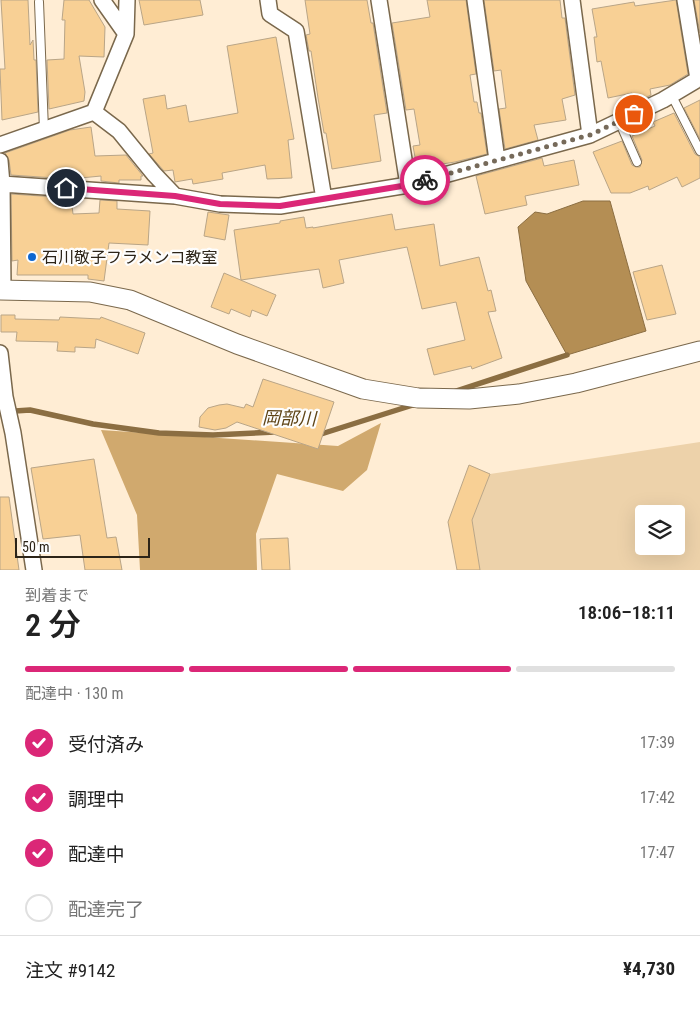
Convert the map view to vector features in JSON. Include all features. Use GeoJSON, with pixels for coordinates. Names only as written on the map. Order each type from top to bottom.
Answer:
{"type":"FeatureCollection","features":[{"type":"Feature","properties":{"kind":"street"},"geometry":{"type":"LineString","coordinates":[[102,0],[126,34]]}},
{"type":"Feature","properties":{"kind":"street"},"geometry":{"type":"LineString","coordinates":[[0,145],[94,112],[126,34],[127,0]]}},
{"type":"Feature","properties":{"kind":"street"},"geometry":{"type":"LineString","coordinates":[[268,0],[270,14],[296,31],[324,199]]}},
{"type":"Feature","properties":{"kind":"street"},"geometry":{"type":"LineString","coordinates":[[379,0],[408,185]]}},
{"type":"Feature","properties":{"kind":"street"},"geometry":{"type":"LineString","coordinates":[[475,0],[497,160]]}},
{"type":"Feature","properties":{"kind":"street"},"geometry":{"type":"LineString","coordinates":[[572,0],[590,135]]}},
{"type":"Feature","properties":{"kind":"street"},"geometry":{"type":"LineString","coordinates":[[2,184],[175,196],[220,204],[280,206],[408,185],[590,135],[672,96],[699,79],[685,0]]}},
{"type":"Feature","properties":{"kind":"street"},"geometry":{"type":"LineString","coordinates":[[94,112],[119,131],[154,174],[175,196]]}},
{"type":"Feature","properties":{"kind":"street"},"geometry":{"type":"LineString","coordinates":[[0,160],[2,184],[2,290],[90,292],[130,300],[238,344],[364,389],[418,398],[469,399],[519,394],[576,383],[700,351]]}},
{"type":"Feature","properties":{"kind":"street"},"geometry":{"type":"LineString","coordinates":[[0,353],[5,397],[13,433],[34,570]]}},
{"type":"Feature","properties":{"kind":"lane"},"geometry":{"type":"LineString","coordinates":[[39,2],[44,130]]}},
{"type":"Feature","properties":{"kind":"lane"},"geometry":{"type":"LineString","coordinates":[[672,96],[700,151]]}},
{"type":"Feature","properties":{"kind":"lane"},"geometry":{"type":"LineString","coordinates":[[619,121],[637,162]]}},
{"type":"Feature","properties":{"kind":"shaded area"},"geometry":{"type":"Polygon","coordinates":[[[583,201],[610,201],[646,331],[567,355],[526,281],[518,227],[535,212],[547,214],[583,201]]]}},
{"type":"Feature","properties":{"kind":"shaded area"},"geometry":{"type":"Polygon","coordinates":[[[381,423],[367,470],[343,491],[277,474],[256,534],[257,570],[140,570],[137,515],[101,430],[338,446],[381,423]]]}},
{"type":"Feature","properties":{"kind":"shaded area"},"geometry":{"type":"Polygon","coordinates":[[[700,442],[700,570],[480,570],[472,520],[490,474],[700,442]]]}},
{"type":"Feature","properties":{"kind":"building"},"geometry":{"type":"Polygon","coordinates":[[[1,0],[28,0],[30,45],[33,40],[34,60],[36,60],[38,112],[2,120],[0,69],[5,69],[1,0]]]}},
{"type":"Feature","properties":{"kind":"building"},"geometry":{"type":"Polygon","coordinates":[[[64,0],[89,0],[105,27],[104,57],[79,56],[85,92],[84,101],[49,109],[47,60],[64,59],[65,20],[62,20],[64,0]]]}},
{"type":"Feature","properties":{"kind":"building"},"geometry":{"type":"Polygon","coordinates":[[[139,0],[200,0],[203,15],[144,25],[139,0]]]}},
{"type":"Feature","properties":{"kind":"building"},"geometry":{"type":"Polygon","coordinates":[[[305,0],[367,0],[371,23],[373,23],[387,113],[374,115],[381,161],[332,169],[326,133],[324,133],[311,51],[309,51],[306,35],[310,34],[305,0]]]}},
{"type":"Feature","properties":{"kind":"building"},"geometry":{"type":"Polygon","coordinates":[[[427,0],[466,0],[476,74],[470,75],[474,102],[477,102],[479,113],[481,113],[487,154],[455,162],[417,168],[413,146],[420,145],[414,109],[406,110],[392,23],[430,17],[427,0]]]}},
{"type":"Feature","properties":{"kind":"building"},"geometry":{"type":"Polygon","coordinates":[[[484,0],[560,0],[562,18],[565,18],[575,95],[562,99],[566,120],[534,125],[538,140],[505,149],[499,109],[506,108],[501,70],[494,71],[484,0]]]}},
{"type":"Feature","properties":{"kind":"building"},"geometry":{"type":"Polygon","coordinates":[[[676,0],[688,74],[670,85],[650,89],[651,95],[634,103],[632,93],[608,98],[601,61],[597,62],[594,37],[597,37],[592,9],[634,2],[635,6],[676,0]]]}},
{"type":"Feature","properties":{"kind":"building"},"geometry":{"type":"Polygon","coordinates":[[[694,0],[700,0],[700,33],[694,0]]]}},
{"type":"Feature","properties":{"kind":"building"},"geometry":{"type":"Polygon","coordinates":[[[276,37],[294,139],[288,140],[292,178],[267,179],[265,165],[222,173],[223,179],[193,184],[192,179],[175,182],[173,170],[164,171],[149,154],[153,153],[143,99],[165,95],[167,109],[186,105],[189,122],[238,113],[227,46],[276,37]]]}},
{"type":"Feature","properties":{"kind":"building"},"geometry":{"type":"Polygon","coordinates":[[[700,100],[700,139],[684,108],[700,100]]]}},
{"type":"Feature","properties":{"kind":"building"},"geometry":{"type":"Polygon","coordinates":[[[674,113],[695,154],[700,157],[700,178],[682,187],[677,177],[649,190],[648,186],[630,193],[611,193],[593,152],[622,141],[632,165],[640,167],[642,160],[632,136],[655,126],[653,122],[674,113]]]}},
{"type":"Feature","properties":{"kind":"building"},"geometry":{"type":"Polygon","coordinates":[[[91,127],[95,156],[126,155],[143,176],[141,176],[141,180],[119,180],[119,183],[101,181],[101,176],[70,179],[11,175],[9,160],[5,153],[70,130],[91,127]]]}},
{"type":"Feature","properties":{"kind":"building"},"geometry":{"type":"Polygon","coordinates":[[[542,158],[544,166],[574,160],[579,185],[525,196],[527,205],[485,214],[476,176],[542,158]]]}},
{"type":"Feature","properties":{"kind":"building"},"geometry":{"type":"Polygon","coordinates":[[[11,194],[71,198],[73,214],[99,213],[100,200],[117,201],[117,209],[150,211],[148,245],[109,243],[104,281],[88,279],[88,275],[17,275],[18,260],[12,261],[11,194]]]}},
{"type":"Feature","properties":{"kind":"building"},"geometry":{"type":"Polygon","coordinates":[[[208,212],[229,215],[225,240],[204,236],[208,212]]]}},
{"type":"Feature","properties":{"kind":"building"},"geometry":{"type":"Polygon","coordinates":[[[392,214],[395,230],[434,224],[440,266],[479,257],[488,291],[491,290],[496,311],[488,312],[502,358],[472,369],[471,366],[434,375],[427,349],[465,340],[456,302],[422,309],[407,247],[339,260],[344,283],[323,288],[319,269],[241,280],[234,230],[280,223],[280,221],[304,217],[306,228],[313,228],[392,214]]]}},
{"type":"Feature","properties":{"kind":"building"},"geometry":{"type":"Polygon","coordinates":[[[662,265],[676,314],[647,320],[633,272],[662,265]]]}},
{"type":"Feature","properties":{"kind":"building"},"geometry":{"type":"Polygon","coordinates":[[[224,273],[276,295],[267,316],[252,310],[250,317],[231,309],[229,314],[211,307],[224,273]]]}},
{"type":"Feature","properties":{"kind":"building"},"geometry":{"type":"Polygon","coordinates":[[[1,315],[15,315],[15,319],[59,320],[60,317],[100,319],[101,317],[145,333],[138,354],[96,339],[95,348],[75,347],[75,352],[57,351],[58,342],[16,341],[17,332],[1,332],[1,315]]]}},
{"type":"Feature","properties":{"kind":"building"},"geometry":{"type":"Polygon","coordinates":[[[263,379],[334,402],[318,449],[237,422],[226,428],[215,430],[199,427],[200,417],[208,408],[227,404],[244,408],[246,404],[253,407],[263,379]]]}},
{"type":"Feature","properties":{"kind":"building"},"geometry":{"type":"Polygon","coordinates":[[[94,459],[107,538],[116,537],[122,570],[85,570],[80,535],[43,539],[31,468],[94,459]]]}},
{"type":"Feature","properties":{"kind":"building"},"geometry":{"type":"Polygon","coordinates":[[[469,465],[490,474],[472,520],[480,570],[457,570],[448,522],[469,465]]]}},
{"type":"Feature","properties":{"kind":"building"},"geometry":{"type":"Polygon","coordinates":[[[0,497],[9,497],[19,570],[0,570],[0,497]]]}},
{"type":"Feature","properties":{"kind":"building"},"geometry":{"type":"Polygon","coordinates":[[[288,538],[290,570],[262,570],[260,539],[288,538]]]}},
{"type":"Feature","properties":{"kind":"waterway","name":"岡部川"},"geometry":{"type":"LineString","coordinates":[[453,392],[567,355]]}},
{"type":"Feature","properties":{"kind":"waterway","name":"岡部川"},"geometry":{"type":"LineString","coordinates":[[318,435],[416,404]]}},
{"type":"Feature","properties":{"kind":"waterway","name":"岡部川"},"geometry":{"type":"LineString","coordinates":[[0,412],[30,410],[93,424],[159,433],[213,435],[275,432]]}},
{"type":"Feature","properties":{"kind":"way so far"},"geometry":{"type":"LineString","coordinates":[[425,180],[590,135],[634,114]]}},
{"type":"Feature","properties":{"kind":"place","name":"石川敬子フラメンコ教室"},"geometry":{"type":"Point","coordinates":[32,257]}},
{"type":"Feature","properties":{"kind":"route"},"geometry":{"type":"LineString","coordinates":[[66,188],[175,196],[220,204],[280,206],[408,185],[425,180]]}}]}
